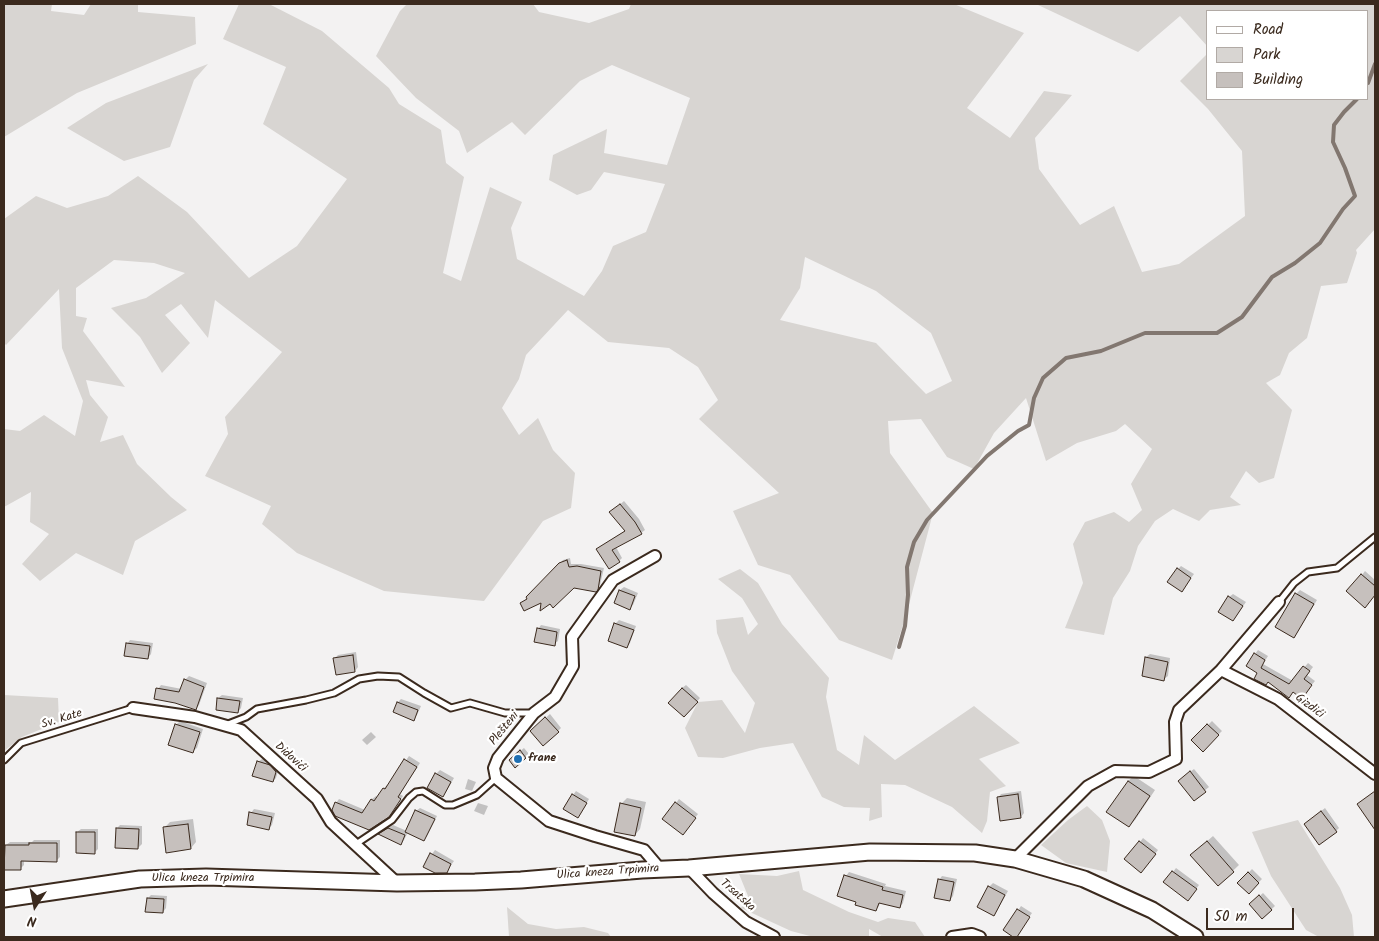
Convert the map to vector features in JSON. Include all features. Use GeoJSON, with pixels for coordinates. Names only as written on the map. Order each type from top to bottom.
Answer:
{"type":"FeatureCollection","features":[{"type":"Feature","properties":{"kind":"main road","name":"Ulica kneza Trpimira"},"geometry":{"type":"LineString","coordinates":[[4,899],[140,879],[206,877],[397,883],[521,880],[870,852],[975,853],[1015,859],[1084,879],[1152,910],[1195,937]]}},
{"type":"Feature","properties":{"kind":"street","name":"Plešteni"},"geometry":{"type":"LineString","coordinates":[[496,778],[494,768],[498,758],[534,713],[555,697],[573,666],[572,637],[613,580],[655,556]]}},
{"type":"Feature","properties":{"kind":"street"},"geometry":{"type":"LineString","coordinates":[[1015,859],[1088,786],[1115,771],[1149,772],[1176,759],[1176,722],[1179,710],[1221,670],[1279,602]]}},
{"type":"Feature","properties":{"kind":"street","name":"Gizdići"},"geometry":{"type":"LineString","coordinates":[[1221,670],[1278,699],[1375,774]]}},
{"type":"Feature","properties":{"kind":"street","name":"Didovići"},"geometry":{"type":"LineString","coordinates":[[133,708],[195,717],[241,730],[317,799],[332,822],[397,883]]}},
{"type":"Feature","properties":{"kind":"street"},"geometry":{"type":"LineString","coordinates":[[496,778],[549,821],[644,850],[661,870]]}},
{"type":"Feature","properties":{"kind":"street","name":"Trsatska"},"geometry":{"type":"LineString","coordinates":[[689,868],[713,893],[746,922],[774,937]]}},
{"type":"Feature","properties":{"kind":"street"},"geometry":{"type":"LineString","coordinates":[[952,937],[972,934],[980,937]]}},
{"type":"Feature","properties":{"kind":"lane"},"geometry":{"type":"LineString","coordinates":[[1279,602],[1294,582],[1308,572],[1337,568],[1375,537]]}},
{"type":"Feature","properties":{"kind":"lane"},"geometry":{"type":"LineString","coordinates":[[224,726],[246,717],[257,708],[306,700],[334,693],[359,679],[378,676],[399,677],[451,708],[470,703],[505,713],[534,713]]}},
{"type":"Feature","properties":{"kind":"lane","name":"Sv. Kate"},"geometry":{"type":"LineString","coordinates":[[4,760],[22,743],[133,708]]}},
{"type":"Feature","properties":{"kind":"lane"},"geometry":{"type":"LineString","coordinates":[[355,845],[392,820],[416,792],[423,791],[445,806],[453,806],[477,795],[496,778]]}},
{"type":"Feature","properties":{"kind":"green space"},"geometry":{"type":"Polygon","coordinates":[[[4,4],[52,4],[51,11],[84,15],[91,4],[138,4],[138,12],[195,17],[196,44],[77,93],[4,137],[4,4]]]}},
{"type":"Feature","properties":{"kind":"green space"},"geometry":{"type":"Polygon","coordinates":[[[239,4],[269,4],[322,31],[389,88],[399,104],[441,130],[446,163],[464,177],[443,273],[461,281],[490,187],[522,202],[511,228],[517,259],[584,296],[602,271],[613,246],[646,232],[665,184],[604,172],[591,190],[577,195],[549,180],[553,155],[607,129],[604,153],[667,165],[690,98],[612,65],[580,81],[525,135],[512,122],[467,153],[459,131],[416,98],[376,56],[400,11],[407,4],[533,4],[539,12],[589,23],[629,9],[631,4],[954,4],[1024,33],[967,108],[1010,138],[1044,91],[1072,95],[1035,138],[1039,169],[1080,225],[1114,206],[1142,272],[1179,264],[1245,216],[1242,151],[1208,109],[1180,81],[1206,55],[1206,100],[1369,100],[1369,10],[1206,10],[1206,45],[1180,16],[1138,52],[1036,4],[1375,4],[1375,229],[1356,250],[1357,253],[1347,283],[1321,286],[1307,338],[1289,353],[1280,375],[1266,383],[1292,410],[1274,478],[1259,483],[1246,471],[1230,497],[1241,505],[1210,510],[1199,521],[1173,509],[1155,521],[1138,546],[1130,571],[1113,598],[1104,635],[1065,628],[1083,583],[1073,544],[1085,522],[1114,512],[1129,522],[1142,510],[1131,484],[1152,449],[1125,424],[1116,431],[1077,443],[1046,461],[1026,398],[994,433],[974,469],[947,457],[921,419],[888,421],[890,453],[933,513],[907,612],[892,660],[839,640],[790,575],[758,565],[733,511],[779,493],[699,419],[718,400],[698,367],[669,348],[608,342],[568,310],[526,355],[519,379],[502,408],[519,435],[538,418],[553,450],[575,473],[571,508],[543,521],[484,601],[384,591],[297,553],[262,524],[271,506],[205,476],[228,434],[225,417],[282,352],[215,300],[208,338],[181,304],[165,315],[190,343],[162,373],[140,337],[111,308],[146,298],[185,273],[154,263],[114,260],[76,288],[76,316],[87,318],[83,331],[125,387],[86,380],[90,395],[108,417],[100,442],[123,435],[137,464],[187,510],[135,541],[123,575],[76,553],[40,581],[22,564],[49,534],[30,522],[31,492],[4,507],[4,429],[20,431],[44,415],[75,436],[83,401],[62,348],[59,289],[6,345],[4,343],[4,219],[36,196],[67,208],[108,196],[138,176],[187,212],[249,278],[297,246],[347,179],[263,124],[286,67],[223,39],[239,4]],[[805,257],[800,288],[780,320],[876,343],[926,394],[952,381],[931,333],[876,291],[805,257]]]}},
{"type":"Feature","properties":{"kind":"green space"},"geometry":{"type":"Polygon","coordinates":[[[208,64],[194,80],[170,147],[124,161],[67,128],[106,103],[208,64]]]}},
{"type":"Feature","properties":{"kind":"green space"},"geometry":{"type":"Polygon","coordinates":[[[740,569],[758,583],[782,624],[829,678],[826,697],[837,750],[859,765],[864,735],[895,760],[974,706],[1020,743],[979,759],[1006,786],[990,792],[987,821],[982,833],[952,807],[905,785],[881,784],[882,817],[869,821],[870,808],[844,807],[822,797],[793,743],[760,748],[723,758],[698,757],[685,728],[698,702],[722,700],[745,733],[755,703],[732,671],[717,633],[716,620],[743,617],[748,635],[758,624],[742,598],[718,579],[740,569]]]}},
{"type":"Feature","properties":{"kind":"green space"},"geometry":{"type":"Polygon","coordinates":[[[4,695],[58,698],[59,722],[22,737],[4,751],[4,695]]]}},
{"type":"Feature","properties":{"kind":"green space"},"geometry":{"type":"Polygon","coordinates":[[[1087,806],[1102,820],[1110,841],[1107,872],[1066,863],[1041,845],[1068,820],[1087,806]]]}},
{"type":"Feature","properties":{"kind":"green space"},"geometry":{"type":"Polygon","coordinates":[[[1298,820],[1340,888],[1352,915],[1354,937],[1319,937],[1306,930],[1271,876],[1252,832],[1298,820]]]}},
{"type":"Feature","properties":{"kind":"green space"},"geometry":{"type":"Polygon","coordinates":[[[799,871],[803,890],[849,912],[878,922],[888,918],[915,922],[925,937],[883,937],[869,929],[869,937],[810,936],[791,931],[741,908],[748,896],[739,874],[777,876],[799,871]]]}},
{"type":"Feature","properties":{"kind":"green space"},"geometry":{"type":"Polygon","coordinates":[[[507,907],[528,924],[556,929],[584,927],[608,933],[611,937],[509,937],[507,907]]]}},
{"type":"Feature","properties":{"kind":"building"},"geometry":{"type":"Polygon","coordinates":[[[620,504],[642,534],[612,550],[620,562],[609,569],[596,549],[625,531],[609,512],[620,504]]]}},
{"type":"Feature","properties":{"kind":"building"},"geometry":{"type":"Polygon","coordinates":[[[567,560],[569,567],[577,566],[601,571],[598,590],[596,592],[574,588],[553,608],[550,604],[540,611],[541,603],[524,611],[520,603],[527,599],[526,597],[559,563],[567,560]]]}},
{"type":"Feature","properties":{"kind":"building"},"geometry":{"type":"Polygon","coordinates":[[[1177,568],[1191,578],[1182,592],[1167,582],[1177,568]]]}},
{"type":"Feature","properties":{"kind":"building"},"geometry":{"type":"Polygon","coordinates":[[[1361,574],[1375,586],[1375,595],[1365,608],[1346,591],[1361,574]]]}},
{"type":"Feature","properties":{"kind":"building"},"geometry":{"type":"Polygon","coordinates":[[[619,590],[635,596],[630,610],[614,603],[619,590]]]}},
{"type":"Feature","properties":{"kind":"building"},"geometry":{"type":"Polygon","coordinates":[[[1295,593],[1314,604],[1294,638],[1275,627],[1295,593]]]}},
{"type":"Feature","properties":{"kind":"building"},"geometry":{"type":"Polygon","coordinates":[[[1228,596],[1243,606],[1233,621],[1218,612],[1228,596]]]}},
{"type":"Feature","properties":{"kind":"building"},"geometry":{"type":"Polygon","coordinates":[[[614,623],[634,630],[627,648],[608,641],[614,623]]]}},
{"type":"Feature","properties":{"kind":"building"},"geometry":{"type":"Polygon","coordinates":[[[537,628],[557,632],[555,646],[534,642],[537,628]]]}},
{"type":"Feature","properties":{"kind":"building"},"geometry":{"type":"Polygon","coordinates":[[[126,643],[150,646],[148,659],[124,656],[126,643]]]}},
{"type":"Feature","properties":{"kind":"building"},"geometry":{"type":"Polygon","coordinates":[[[1254,653],[1265,660],[1261,668],[1289,684],[1303,666],[1310,671],[1304,679],[1312,685],[1302,699],[1293,692],[1289,698],[1268,682],[1266,685],[1254,679],[1257,673],[1246,666],[1254,653]]]}},
{"type":"Feature","properties":{"kind":"building"},"geometry":{"type":"Polygon","coordinates":[[[353,655],[355,672],[336,675],[333,658],[353,655]]]}},
{"type":"Feature","properties":{"kind":"building"},"geometry":{"type":"Polygon","coordinates":[[[1145,657],[1168,662],[1164,681],[1142,676],[1145,657]]]}},
{"type":"Feature","properties":{"kind":"building"},"geometry":{"type":"Polygon","coordinates":[[[184,679],[204,687],[196,710],[154,699],[156,688],[179,692],[184,679]]]}},
{"type":"Feature","properties":{"kind":"building"},"geometry":{"type":"Polygon","coordinates":[[[682,688],[698,702],[684,717],[668,703],[682,688]]]}},
{"type":"Feature","properties":{"kind":"building"},"geometry":{"type":"Polygon","coordinates":[[[217,698],[240,701],[238,713],[216,710],[217,698]]]}},
{"type":"Feature","properties":{"kind":"building"},"geometry":{"type":"Polygon","coordinates":[[[397,702],[418,710],[414,721],[393,712],[397,702]]]}},
{"type":"Feature","properties":{"kind":"building"},"geometry":{"type":"Polygon","coordinates":[[[545,717],[559,732],[543,746],[530,731],[545,717]]]}},
{"type":"Feature","properties":{"kind":"building"},"geometry":{"type":"Polygon","coordinates":[[[175,724],[200,732],[193,753],[168,745],[175,724]]]}},
{"type":"Feature","properties":{"kind":"building"},"geometry":{"type":"Polygon","coordinates":[[[1207,724],[1219,735],[1203,752],[1191,740],[1207,724]]]}},
{"type":"Feature","properties":{"kind":"building","name":"frane"},"geometry":{"type":"Polygon","coordinates":[[[520,750],[526,758],[515,768],[509,760],[520,750]]]}},
{"type":"Feature","properties":{"kind":"building"},"geometry":{"type":"Polygon","coordinates":[[[404,759],[417,767],[398,797],[401,799],[389,817],[369,830],[335,816],[332,810],[335,802],[362,813],[371,799],[374,801],[383,788],[385,789],[404,759]]]}},
{"type":"Feature","properties":{"kind":"building"},"geometry":{"type":"Polygon","coordinates":[[[257,761],[270,765],[276,772],[273,782],[252,776],[257,761]]]}},
{"type":"Feature","properties":{"kind":"building"},"geometry":{"type":"Polygon","coordinates":[[[1190,771],[1206,792],[1194,801],[1178,781],[1190,771]]]}},
{"type":"Feature","properties":{"kind":"building"},"geometry":{"type":"Polygon","coordinates":[[[435,773],[451,782],[443,797],[427,788],[435,773]]]}},
{"type":"Feature","properties":{"kind":"building"},"geometry":{"type":"Polygon","coordinates":[[[1128,781],[1150,796],[1129,827],[1106,812],[1128,781]]]}},
{"type":"Feature","properties":{"kind":"building"},"geometry":{"type":"Polygon","coordinates":[[[1375,791],[1375,830],[1357,804],[1375,791]]]}},
{"type":"Feature","properties":{"kind":"building"},"geometry":{"type":"Polygon","coordinates":[[[572,794],[587,803],[578,818],[563,809],[572,794]]]}},
{"type":"Feature","properties":{"kind":"building"},"geometry":{"type":"Polygon","coordinates":[[[1018,794],[1021,818],[1000,821],[997,797],[1018,794]]]}},
{"type":"Feature","properties":{"kind":"building"},"geometry":{"type":"Polygon","coordinates":[[[675,802],[696,818],[683,835],[662,819],[675,802]]]}},
{"type":"Feature","properties":{"kind":"building"},"geometry":{"type":"Polygon","coordinates":[[[620,803],[641,808],[635,836],[614,832],[620,803]]]}},
{"type":"Feature","properties":{"kind":"building"},"geometry":{"type":"Polygon","coordinates":[[[415,810],[435,819],[424,841],[405,832],[415,810]]]}},
{"type":"Feature","properties":{"kind":"building"},"geometry":{"type":"Polygon","coordinates":[[[1321,811],[1337,832],[1319,845],[1304,824],[1321,811]]]}},
{"type":"Feature","properties":{"kind":"building"},"geometry":{"type":"Polygon","coordinates":[[[249,812],[272,817],[269,830],[247,825],[249,812]]]}},
{"type":"Feature","properties":{"kind":"building"},"geometry":{"type":"Polygon","coordinates":[[[188,824],[191,849],[166,853],[163,827],[188,824]]]}},
{"type":"Feature","properties":{"kind":"building"},"geometry":{"type":"Polygon","coordinates":[[[116,828],[139,829],[138,849],[115,848],[116,828]]]}},
{"type":"Feature","properties":{"kind":"building"},"geometry":{"type":"Polygon","coordinates":[[[388,828],[405,835],[401,845],[378,834],[388,828]]]}},
{"type":"Feature","properties":{"kind":"building"},"geometry":{"type":"Polygon","coordinates":[[[76,832],[95,832],[95,854],[76,853],[76,832]]]}},
{"type":"Feature","properties":{"kind":"building"},"geometry":{"type":"Polygon","coordinates":[[[1139,841],[1156,854],[1141,873],[1124,859],[1139,841]]]}},
{"type":"Feature","properties":{"kind":"building"},"geometry":{"type":"Polygon","coordinates":[[[1207,841],[1234,872],[1218,886],[1190,855],[1207,841]]]}},
{"type":"Feature","properties":{"kind":"building"},"geometry":{"type":"Polygon","coordinates":[[[29,843],[57,843],[57,862],[21,861],[21,870],[4,870],[5,845],[29,845],[29,843]]]}},
{"type":"Feature","properties":{"kind":"building"},"geometry":{"type":"Polygon","coordinates":[[[430,853],[451,864],[447,873],[435,873],[423,867],[430,853]]]}},
{"type":"Feature","properties":{"kind":"building"},"geometry":{"type":"Polygon","coordinates":[[[1172,871],[1197,889],[1188,901],[1163,882],[1172,871]]]}},
{"type":"Feature","properties":{"kind":"building"},"geometry":{"type":"Polygon","coordinates":[[[1248,872],[1259,883],[1249,894],[1237,883],[1248,872]]]}},
{"type":"Feature","properties":{"kind":"building"},"geometry":{"type":"Polygon","coordinates":[[[844,875],[883,887],[882,890],[903,895],[900,908],[879,903],[876,911],[855,905],[856,902],[837,896],[844,875]]]}},
{"type":"Feature","properties":{"kind":"building"},"geometry":{"type":"Polygon","coordinates":[[[938,879],[954,882],[950,901],[934,898],[938,879]]]}},
{"type":"Feature","properties":{"kind":"building"},"geometry":{"type":"Polygon","coordinates":[[[988,886],[1005,895],[994,916],[977,907],[988,886]]]}},
{"type":"Feature","properties":{"kind":"building"},"geometry":{"type":"Polygon","coordinates":[[[1259,895],[1272,910],[1262,919],[1249,904],[1259,895]]]}},
{"type":"Feature","properties":{"kind":"building"},"geometry":{"type":"Polygon","coordinates":[[[147,898],[164,899],[163,913],[145,912],[147,898]]]}},
{"type":"Feature","properties":{"kind":"building"},"geometry":{"type":"Polygon","coordinates":[[[1017,909],[1030,917],[1017,937],[1013,937],[1003,930],[1017,909]]]}},
{"type":"Feature","properties":{"kind":"waterway"},"geometry":{"type":"LineString","coordinates":[[1369,80],[1375,64]]}},
{"type":"Feature","properties":{"kind":"waterway"},"geometry":{"type":"LineString","coordinates":[[899,647],[905,626],[908,595],[907,567],[914,542],[927,520],[987,456],[1018,431],[1029,425],[1034,398],[1043,378],[1066,358],[1101,351],[1145,333],[1217,333],[1242,317],[1272,277],[1295,263],[1320,243],[1343,209],[1355,196],[1333,142],[1334,125],[1356,100]]}},
{"type":"Feature","properties":{"kind":"place","name":"frane"},"geometry":{"type":"Point","coordinates":[518,759]}}]}
